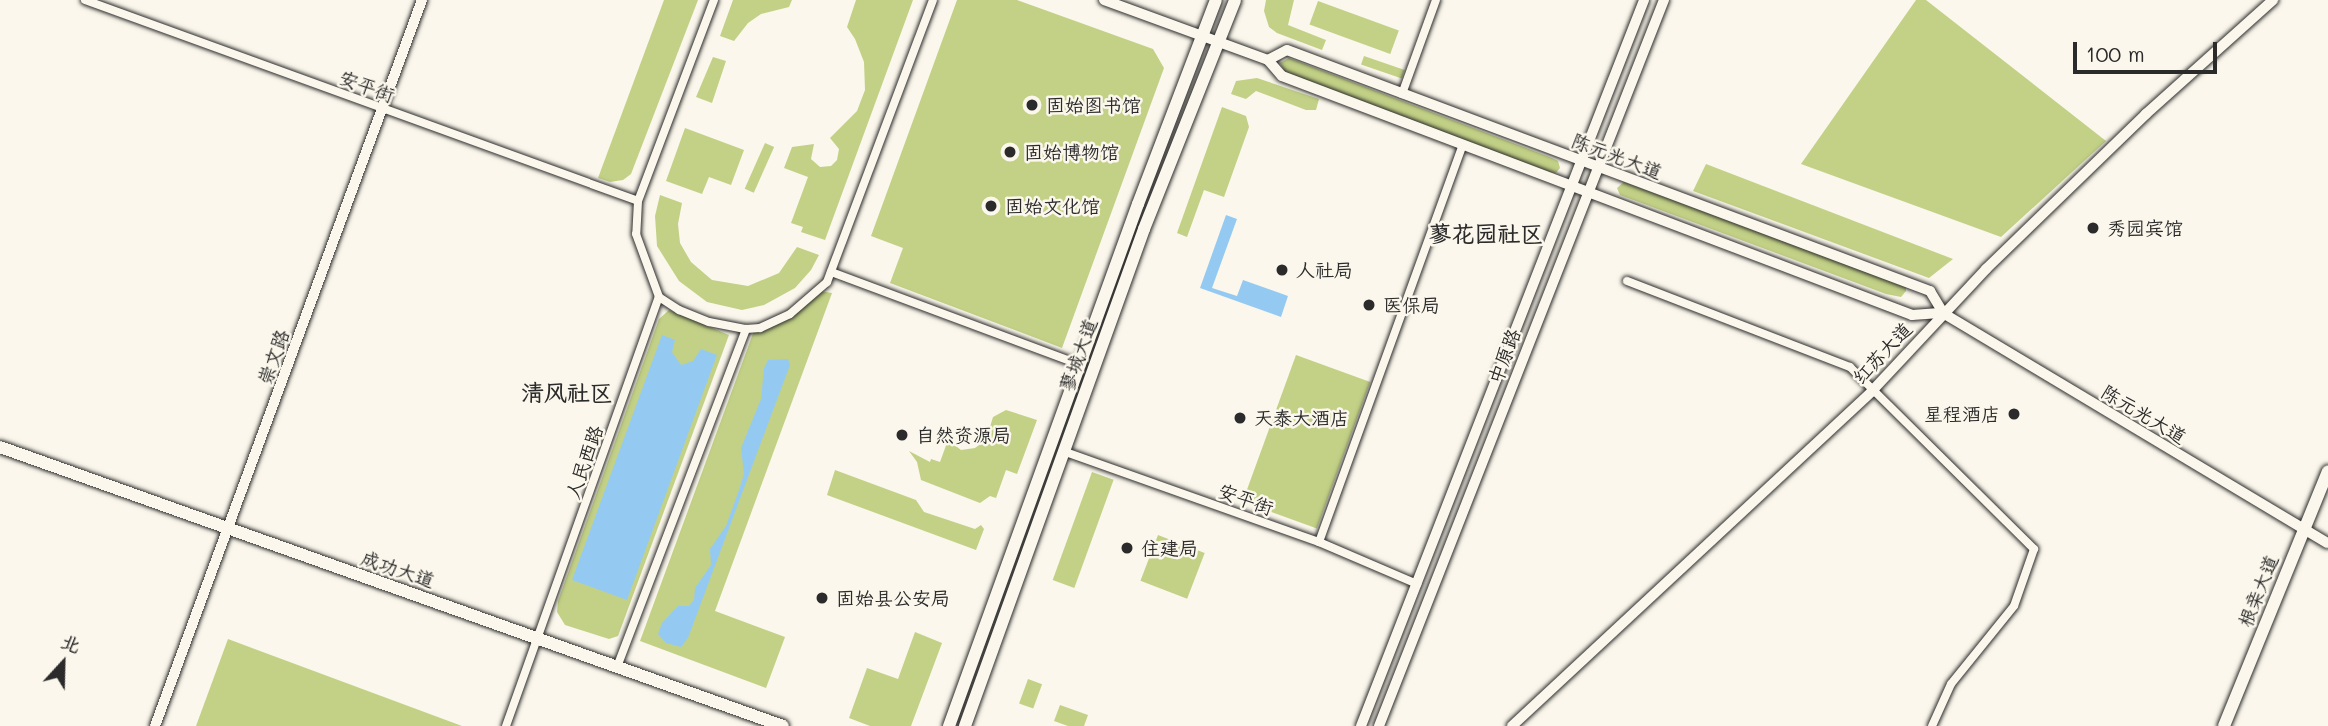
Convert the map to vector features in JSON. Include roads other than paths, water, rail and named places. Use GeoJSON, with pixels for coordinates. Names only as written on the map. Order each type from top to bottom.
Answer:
{"type":"FeatureCollection","features":[{"type":"Feature","properties":{"kind":"main road","name":"崇文路"},"geometry":{"type":"LineString","coordinates":[[155,726],[422,0]]}},
{"type":"Feature","properties":{"kind":"main road","name":"陈元光大道"},"geometry":{"type":"LineString","coordinates":[[1104,0],[1268,60],[1282,76],[1912,315],[1943,313]]}},
{"type":"Feature","properties":{"kind":"main road","name":"蓼城大道"},"geometry":{"type":"LineString","coordinates":[[948,726],[1079,364],[1216,0]]}},
{"type":"Feature","properties":{"kind":"main road","name":"蓼城大道"},"geometry":{"type":"LineString","coordinates":[[965,726],[1169,165],[1235,0]]}},
{"type":"Feature","properties":{"kind":"main road","name":"中原路"},"geometry":{"type":"LineString","coordinates":[[1361,726],[1644,0]]}},
{"type":"Feature","properties":{"kind":"main road","name":"中原路"},"geometry":{"type":"LineString","coordinates":[[1379,726],[1664,0]]}},
{"type":"Feature","properties":{"kind":"main road","name":"红苏大道"},"geometry":{"type":"LineString","coordinates":[[1512,726],[1872,391],[1943,313],[2146,114],[2273,0]]}},
{"type":"Feature","properties":{"kind":"main road","name":"陈元光大道"},"geometry":{"type":"LineString","coordinates":[[1268,60],[1287,50],[1930,291],[1943,313],[2328,543]]}},
{"type":"Feature","properties":{"kind":"main road","name":"成功大道"},"geometry":{"type":"LineString","coordinates":[[0,447],[783,726]]}},
{"type":"Feature","properties":{"kind":"main road","name":"根亲大道"},"geometry":{"type":"LineString","coordinates":[[2224,726],[2328,471]]}},
{"type":"Feature","properties":{"kind":"main road"},"geometry":{"type":"LineString","coordinates":[[941,726],[957,703]]}},
{"type":"Feature","properties":{"kind":"main road"},"geometry":{"type":"LineString","coordinates":[[971,709],[972,726]]}},
{"type":"Feature","properties":{"kind":"street","name":"安平街"},"geometry":{"type":"LineString","coordinates":[[85,0],[638,201]]}},
{"type":"Feature","properties":{"kind":"street"},"geometry":{"type":"LineString","coordinates":[[714,0],[638,201],[636,234],[659,297],[678,310],[709,322],[746,330],[760,328],[790,314],[820,291],[831,272],[933,0]]}},
{"type":"Feature","properties":{"kind":"street"},"geometry":{"type":"LineString","coordinates":[[1402,94],[1436,0]]}},
{"type":"Feature","properties":{"kind":"street"},"geometry":{"type":"LineString","coordinates":[[1319,542],[1463,144]]}},
{"type":"Feature","properties":{"kind":"street"},"geometry":{"type":"LineString","coordinates":[[831,272],[1079,364]]}},
{"type":"Feature","properties":{"kind":"street"},"geometry":{"type":"LineString","coordinates":[[1627,281],[1850,367],[2034,549],[2014,606],[1951,684],[1932,726]]}},
{"type":"Feature","properties":{"kind":"street","name":"人民西路"},"geometry":{"type":"LineString","coordinates":[[506,726],[659,297]]}},
{"type":"Feature","properties":{"kind":"street"},"geometry":{"type":"LineString","coordinates":[[617,667],[746,330]]}},
{"type":"Feature","properties":{"kind":"street","name":"安平街"},"geometry":{"type":"LineString","coordinates":[[1063,451],[1319,542],[1417,583]]}},
{"type":"Feature","properties":{"kind":"water"},"geometry":{"type":"Polygon","coordinates":[[[1226,215],[1237,219],[1212,288],[1237,296],[1243,280],[1288,296],[1281,317],[1200,288],[1226,215]]]}},
{"type":"Feature","properties":{"kind":"water"},"geometry":{"type":"Polygon","coordinates":[[[662,335],[675,340],[672,352],[681,365],[693,361],[701,349],[717,355],[627,600],[572,580],[662,335]]]}},
{"type":"Feature","properties":{"kind":"water"},"geometry":{"type":"Polygon","coordinates":[[[788,359],[790,365],[688,638],[681,647],[666,643],[658,634],[662,623],[678,606],[689,606],[694,600],[695,588],[711,565],[710,549],[726,526],[739,490],[744,474],[741,448],[761,399],[764,368],[768,360],[788,359]]]}},
{"type":"Feature","properties":{"kind":"place","name":"固始图书馆"},"geometry":{"type":"Point","coordinates":[1032,105]}},
{"type":"Feature","properties":{"kind":"place","name":"固始博物馆"},"geometry":{"type":"Point","coordinates":[1010,152]}},
{"type":"Feature","properties":{"kind":"place","name":"固始文化馆"},"geometry":{"type":"Point","coordinates":[991,206]}},
{"type":"Feature","properties":{"kind":"place","name":"秀园宾馆"},"geometry":{"type":"Point","coordinates":[2093,228]}},
{"type":"Feature","properties":{"kind":"place","name":"人社局"},"geometry":{"type":"Point","coordinates":[1282,270]}},
{"type":"Feature","properties":{"kind":"place","name":"医保局"},"geometry":{"type":"Point","coordinates":[1369,305]}},
{"type":"Feature","properties":{"kind":"place","name":"星程酒店"},"geometry":{"type":"Point","coordinates":[2014,414]}},
{"type":"Feature","properties":{"kind":"place","name":"天泰大酒店"},"geometry":{"type":"Point","coordinates":[1240,418]}},
{"type":"Feature","properties":{"kind":"place","name":"自然资源局"},"geometry":{"type":"Point","coordinates":[902,435]}},
{"type":"Feature","properties":{"kind":"place","name":"住建局"},"geometry":{"type":"Point","coordinates":[1127,548]}},
{"type":"Feature","properties":{"kind":"place","name":"固始县公安局"},"geometry":{"type":"Point","coordinates":[822,598]}},
{"type":"Feature","properties":{"kind":"district","name":"蓼花园社区"},"geometry":{"type":"Point","coordinates":[1486,233]}},
{"type":"Feature","properties":{"kind":"district","name":"清风社区"},"geometry":{"type":"Point","coordinates":[567,392]}}]}
